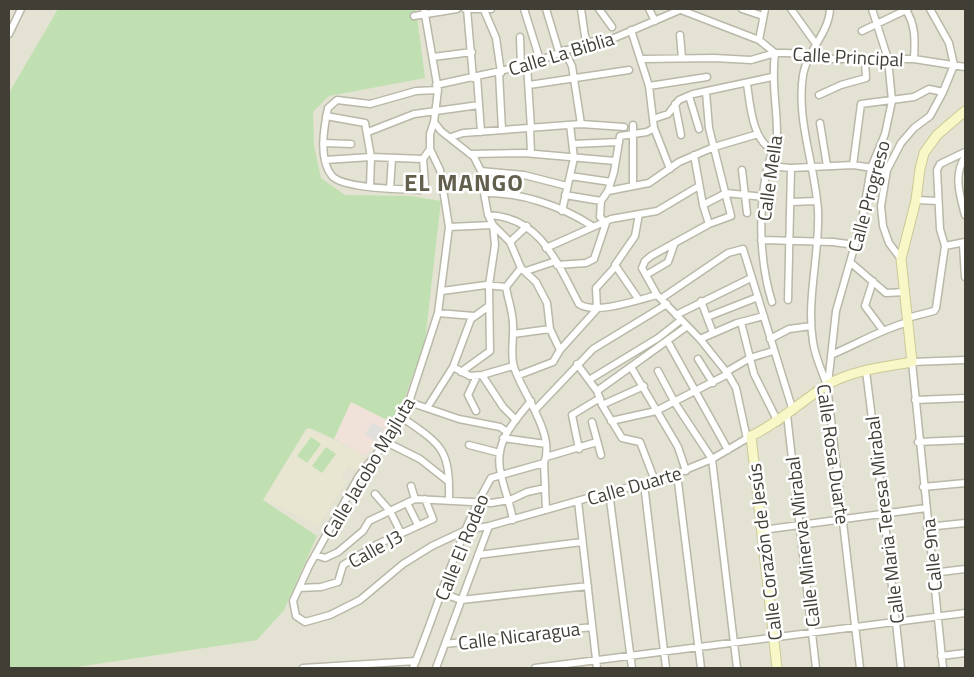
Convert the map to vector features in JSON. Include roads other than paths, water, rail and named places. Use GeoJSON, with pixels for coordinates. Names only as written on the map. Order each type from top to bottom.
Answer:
{"type":"FeatureCollection","features":[{"type":"Feature","properties":{"kind":"street"},"geometry":{"type":"LineString","coordinates":[[9,34],[21,9]]}},
{"type":"Feature","properties":{"kind":"street"},"geometry":{"type":"LineString","coordinates":[[414,16],[425,12],[456,9]]}},
{"type":"Feature","properties":{"kind":"street"},"geometry":{"type":"LineString","coordinates":[[481,132],[465,9],[488,9],[496,38],[500,73],[502,130]]}},
{"type":"Feature","properties":{"kind":"street"},"geometry":{"type":"LineString","coordinates":[[524,9],[540,60]]}},
{"type":"Feature","properties":{"kind":"street"},"geometry":{"type":"LineString","coordinates":[[546,9],[561,51],[572,66],[581,124]]}},
{"type":"Feature","properties":{"kind":"street"},"geometry":{"type":"LineString","coordinates":[[581,9],[586,43]]}},
{"type":"Feature","properties":{"kind":"street"},"geometry":{"type":"LineString","coordinates":[[599,9],[612,27]]}},
{"type":"Feature","properties":{"kind":"street"},"geometry":{"type":"LineString","coordinates":[[649,9],[655,21]]}},
{"type":"Feature","properties":{"kind":"street","name":"Calle La Biblia"},"geometry":{"type":"LineString","coordinates":[[326,116],[328,108],[337,100],[370,104],[416,91],[500,73],[586,43],[612,39],[682,9]]}},
{"type":"Feature","properties":{"kind":"street","name":"Calle Principal"},"geometry":{"type":"LineString","coordinates":[[682,9],[759,40],[775,53],[811,54],[833,59],[914,59],[965,67]]}},
{"type":"Feature","properties":{"kind":"street"},"geometry":{"type":"LineString","coordinates":[[742,9],[764,12],[759,40]]}},
{"type":"Feature","properties":{"kind":"street"},"geometry":{"type":"LineString","coordinates":[[791,9],[816,44]]}},
{"type":"Feature","properties":{"kind":"street","name":"Calle Rosa Duarte"},"geometry":{"type":"LineString","coordinates":[[828,9],[828,24],[816,44],[803,74],[802,109],[817,201],[811,326],[816,356],[828,385],[860,668]]}},
{"type":"Feature","properties":{"kind":"street","name":"Calle Progreso"},"geometry":{"type":"LineString","coordinates":[[828,385],[836,311],[855,245],[871,168],[885,134],[892,101],[888,59],[872,9]]}},
{"type":"Feature","properties":{"kind":"street"},"geometry":{"type":"LineString","coordinates":[[862,32],[906,9],[915,32],[914,59]]}},
{"type":"Feature","properties":{"kind":"street"},"geometry":{"type":"LineString","coordinates":[[901,259],[888,243],[883,226],[881,206],[887,170],[901,143],[914,128],[930,116],[943,92],[954,65],[949,43],[930,9]]}},
{"type":"Feature","properties":{"kind":"street"},"geometry":{"type":"LineString","coordinates":[[423,160],[430,150],[430,134],[436,110],[437,88],[425,12]]}},
{"type":"Feature","properties":{"kind":"street"},"geometry":{"type":"LineString","coordinates":[[631,30],[642,59],[649,86],[654,128],[670,168]]}},
{"type":"Feature","properties":{"kind":"street"},"geometry":{"type":"LineString","coordinates":[[680,35],[682,58]]}},
{"type":"Feature","properties":{"kind":"street"},"geometry":{"type":"LineString","coordinates":[[520,37],[529,85],[531,153]]}},
{"type":"Feature","properties":{"kind":"street"},"geometry":{"type":"LineString","coordinates":[[433,57],[472,52]]}},
{"type":"Feature","properties":{"kind":"street"},"geometry":{"type":"LineString","coordinates":[[642,59],[751,60],[775,53]]}},
{"type":"Feature","properties":{"kind":"street","name":"Calle Mella"},"geometry":{"type":"LineString","coordinates":[[772,302],[767,286],[761,240],[768,166],[776,146],[777,132],[772,77],[775,53]]}},
{"type":"Feature","properties":{"kind":"street"},"geometry":{"type":"LineString","coordinates":[[820,96],[841,85],[866,78],[865,60]]}},
{"type":"Feature","properties":{"kind":"street"},"geometry":{"type":"LineString","coordinates":[[529,85],[629,70]]}},
{"type":"Feature","properties":{"kind":"street"},"geometry":{"type":"LineString","coordinates":[[649,86],[707,77]]}},
{"type":"Feature","properties":{"kind":"street"},"geometry":{"type":"LineString","coordinates":[[654,120],[668,114],[675,104],[689,96],[772,77]]}},
{"type":"Feature","properties":{"kind":"street"},"geometry":{"type":"LineString","coordinates":[[747,84],[758,134],[763,144],[773,150]]}},
{"type":"Feature","properties":{"kind":"street"},"geometry":{"type":"LineString","coordinates":[[852,165],[861,104],[914,97],[926,89],[943,92]]}},
{"type":"Feature","properties":{"kind":"street"},"geometry":{"type":"LineString","coordinates":[[706,92],[709,128],[732,216],[710,224],[645,261],[642,267],[662,299],[686,327],[700,339],[727,373],[736,388],[749,438]]}},
{"type":"Feature","properties":{"kind":"street"},"geometry":{"type":"LineString","coordinates":[[689,96],[699,129]]}},
{"type":"Feature","properties":{"kind":"street"},"geometry":{"type":"LineString","coordinates":[[675,104],[681,134]]}},
{"type":"Feature","properties":{"kind":"street"},"geometry":{"type":"LineString","coordinates":[[368,132],[414,114],[479,105]]}},
{"type":"Feature","properties":{"kind":"street"},"geometry":{"type":"LineString","coordinates":[[912,362],[901,259],[916,200],[924,153],[937,135],[965,111]]}},
{"type":"Feature","properties":{"kind":"street"},"geometry":{"type":"LineString","coordinates":[[370,187],[371,158],[366,124],[326,116],[324,143],[326,160],[331,175],[337,180],[370,187],[390,189],[424,188],[426,170],[423,160]]}},
{"type":"Feature","properties":{"kind":"street"},"geometry":{"type":"LineString","coordinates":[[606,223],[600,217],[601,201],[608,191],[611,182],[618,142],[624,130],[622,119]]}},
{"type":"Feature","properties":{"kind":"street"},"geometry":{"type":"LineString","coordinates":[[434,122],[441,132],[451,137],[470,154],[481,171],[488,215],[493,225],[510,242],[524,269],[536,282],[547,303],[550,329],[560,350]]}},
{"type":"Feature","properties":{"kind":"street"},"geometry":{"type":"LineString","coordinates":[[820,123],[827,166]]}},
{"type":"Feature","properties":{"kind":"street"},"geometry":{"type":"LineString","coordinates":[[451,137],[481,132],[581,124],[633,133],[647,132],[654,128]]}},
{"type":"Feature","properties":{"kind":"street"},"geometry":{"type":"LineString","coordinates":[[562,211],[574,158],[570,125]]}},
{"type":"Feature","properties":{"kind":"street"},"geometry":{"type":"LineString","coordinates":[[633,125],[633,186]]}},
{"type":"Feature","properties":{"kind":"street"},"geometry":{"type":"LineString","coordinates":[[608,191],[655,180],[670,168],[694,155],[758,134]]}},
{"type":"Feature","properties":{"kind":"street"},"geometry":{"type":"LineString","coordinates":[[573,144],[618,142]]}},
{"type":"Feature","properties":{"kind":"street"},"geometry":{"type":"LineString","coordinates":[[324,143],[351,144]]}},
{"type":"Feature","properties":{"kind":"street","name":"Calle Jacobo Majluta"},"geometry":{"type":"LineString","coordinates":[[306,622],[296,616],[293,601],[316,554],[359,476],[386,442],[410,402],[438,313],[449,227],[440,170],[430,150]]}},
{"type":"Feature","properties":{"kind":"street"},"geometry":{"type":"LineString","coordinates":[[831,355],[854,346],[882,329],[934,311],[936,308],[945,246],[940,229],[936,178],[940,164],[965,152]]}},
{"type":"Feature","properties":{"kind":"street"},"geometry":{"type":"LineString","coordinates":[[470,154],[531,153],[615,161]]}},
{"type":"Feature","properties":{"kind":"street"},"geometry":{"type":"LineString","coordinates":[[694,155],[703,204],[710,224]]}},
{"type":"Feature","properties":{"kind":"street"},"geometry":{"type":"LineString","coordinates":[[965,157],[960,164],[958,185],[965,215]]}},
{"type":"Feature","properties":{"kind":"street"},"geometry":{"type":"LineString","coordinates":[[326,160],[371,158],[423,160]]}},
{"type":"Feature","properties":{"kind":"street"},"geometry":{"type":"LineString","coordinates":[[390,189],[392,158]]}},
{"type":"Feature","properties":{"kind":"street"},"geometry":{"type":"LineString","coordinates":[[768,166],[791,168],[852,165],[887,170]]}},
{"type":"Feature","properties":{"kind":"street"},"geometry":{"type":"LineString","coordinates":[[788,300],[791,168]]}},
{"type":"Feature","properties":{"kind":"street"},"geometry":{"type":"LineString","coordinates":[[742,170],[747,213]]}},
{"type":"Feature","properties":{"kind":"street"},"geometry":{"type":"LineString","coordinates":[[481,171],[524,175],[567,186]]}},
{"type":"Feature","properties":{"kind":"street"},"geometry":{"type":"LineString","coordinates":[[570,176],[611,182]]}},
{"type":"Feature","properties":{"kind":"street"},"geometry":{"type":"LineString","coordinates":[[546,248],[592,226],[606,223],[611,219],[657,210],[699,186]]}},
{"type":"Feature","properties":{"kind":"street"},"geometry":{"type":"LineString","coordinates":[[703,204],[726,192],[764,197]]}},
{"type":"Feature","properties":{"kind":"street"},"geometry":{"type":"LineString","coordinates":[[484,193],[517,195],[562,211],[592,226]]}},
{"type":"Feature","properties":{"kind":"street"},"geometry":{"type":"LineString","coordinates":[[565,195],[601,201]]}},
{"type":"Feature","properties":{"kind":"street"},"geometry":{"type":"LineString","coordinates":[[916,200],[938,201]]}},
{"type":"Feature","properties":{"kind":"street"},"geometry":{"type":"LineString","coordinates":[[791,202],[817,201]]}},
{"type":"Feature","properties":{"kind":"street"},"geometry":{"type":"LineString","coordinates":[[519,375],[550,364],[560,350],[598,309],[596,288],[616,266],[635,236],[639,214]]}},
{"type":"Feature","properties":{"kind":"street"},"geometry":{"type":"LineString","coordinates":[[488,215],[506,216],[527,226],[546,248],[579,304],[583,307],[598,309],[639,300],[662,299]]}},
{"type":"Feature","properties":{"kind":"street"},"geometry":{"type":"LineString","coordinates":[[506,287],[524,269],[556,263],[590,262],[594,259],[606,223]]}},
{"type":"Feature","properties":{"kind":"street"},"geometry":{"type":"LineString","coordinates":[[449,227],[493,225]]}},
{"type":"Feature","properties":{"kind":"street"},"geometry":{"type":"LineString","coordinates":[[461,372],[490,351],[489,285],[495,245],[493,225]]}},
{"type":"Feature","properties":{"kind":"street"},"geometry":{"type":"LineString","coordinates":[[510,242],[527,226]]}},
{"type":"Feature","properties":{"kind":"street"},"geometry":{"type":"LineString","coordinates":[[761,240],[816,241],[855,245]]}},
{"type":"Feature","properties":{"kind":"street"},"geometry":{"type":"LineString","coordinates":[[945,246],[964,243],[965,276]]}},
{"type":"Feature","properties":{"kind":"street"},"geometry":{"type":"LineString","coordinates":[[646,275],[668,262],[674,245]]}},
{"type":"Feature","properties":{"kind":"street","name":"Calle Minerva Mirabal"},"geometry":{"type":"LineString","coordinates":[[662,299],[728,253],[743,249],[764,316],[790,413],[816,668]]}},
{"type":"Feature","properties":{"kind":"street"},"geometry":{"type":"LineString","coordinates":[[850,262],[886,293],[905,292]]}},
{"type":"Feature","properties":{"kind":"street"},"geometry":{"type":"LineString","coordinates":[[616,266],[639,300]]}},
{"type":"Feature","properties":{"kind":"street"},"geometry":{"type":"LineString","coordinates":[[589,380],[658,338],[678,317],[701,301],[751,278]]}},
{"type":"Feature","properties":{"kind":"street"},"geometry":{"type":"LineString","coordinates":[[873,281],[865,306],[882,329]]}},
{"type":"Feature","properties":{"kind":"street"},"geometry":{"type":"LineString","coordinates":[[442,290],[489,285],[506,287]]}},
{"type":"Feature","properties":{"kind":"street"},"geometry":{"type":"LineString","coordinates":[[506,287],[513,334],[513,366],[536,410],[546,444],[546,510]]}},
{"type":"Feature","properties":{"kind":"street"},"geometry":{"type":"LineString","coordinates":[[707,317],[758,297]]}},
{"type":"Feature","properties":{"kind":"street"},"geometry":{"type":"LineString","coordinates":[[536,410],[562,384],[577,364],[593,348],[662,299]]}},
{"type":"Feature","properties":{"kind":"street"},"geometry":{"type":"LineString","coordinates":[[701,301],[713,333]]}},
{"type":"Feature","properties":{"kind":"street"},"geometry":{"type":"LineString","coordinates":[[438,313],[474,316],[482,313],[489,306]]}},
{"type":"Feature","properties":{"kind":"street"},"geometry":{"type":"LineString","coordinates":[[427,408],[453,367],[474,316]]}},
{"type":"Feature","properties":{"kind":"street"},"geometry":{"type":"LineString","coordinates":[[700,339],[741,322],[764,316]]}},
{"type":"Feature","properties":{"kind":"street"},"geometry":{"type":"LineString","coordinates":[[741,322],[750,358],[765,399],[778,422]]}},
{"type":"Feature","properties":{"kind":"street"},"geometry":{"type":"LineString","coordinates":[[770,339],[789,329],[811,326]]}},
{"type":"Feature","properties":{"kind":"street"},"geometry":{"type":"LineString","coordinates":[[579,449],[572,415],[631,367],[668,342],[686,327]]}},
{"type":"Feature","properties":{"kind":"street"},"geometry":{"type":"LineString","coordinates":[[513,334],[550,329]]}},
{"type":"Feature","properties":{"kind":"street"},"geometry":{"type":"LineString","coordinates":[[668,342],[728,450]]}},
{"type":"Feature","properties":{"kind":"street"},"geometry":{"type":"LineString","coordinates":[[611,421],[656,411],[675,403],[713,383],[750,358],[773,351]]}},
{"type":"Feature","properties":{"kind":"street"},"geometry":{"type":"LineString","coordinates":[[698,359],[713,383]]}},
{"type":"Feature","properties":{"kind":"street","name":"Calle Duarte"},"geometry":{"type":"LineString","coordinates":[[306,622],[330,615],[360,600],[403,564],[432,546],[466,530],[512,520],[686,471],[712,459],[778,422],[828,385],[866,371],[912,362],[965,360]]}},
{"type":"Feature","properties":{"kind":"street","name":"Calle 9na"},"geometry":{"type":"LineString","coordinates":[[912,362],[918,442],[943,668]]}},
{"type":"Feature","properties":{"kind":"street"},"geometry":{"type":"LineString","coordinates":[[577,364],[598,394],[602,405],[622,438],[640,442],[655,481]]}},
{"type":"Feature","properties":{"kind":"street"},"geometry":{"type":"LineString","coordinates":[[453,367],[470,376],[513,366]]}},
{"type":"Feature","properties":{"kind":"street"},"geometry":{"type":"LineString","coordinates":[[631,367],[644,386],[656,411],[678,447],[686,471]]}},
{"type":"Feature","properties":{"kind":"street"},"geometry":{"type":"LineString","coordinates":[[658,370],[675,403],[712,459],[737,668]]}},
{"type":"Feature","properties":{"kind":"street","name":"Calle Maria Teresa Mirabal"},"geometry":{"type":"LineString","coordinates":[[866,371],[884,514],[900,668]]}},
{"type":"Feature","properties":{"kind":"street"},"geometry":{"type":"LineString","coordinates":[[476,411],[468,395],[479,375]]}},
{"type":"Feature","properties":{"kind":"street"},"geometry":{"type":"LineString","coordinates":[[479,375],[503,407],[516,420]]}},
{"type":"Feature","properties":{"kind":"street"},"geometry":{"type":"LineString","coordinates":[[602,405],[644,386]]}},
{"type":"Feature","properties":{"kind":"street"},"geometry":{"type":"LineString","coordinates":[[915,400],[965,398]]}},
{"type":"Feature","properties":{"kind":"street"},"geometry":{"type":"LineString","coordinates":[[512,520],[510,500],[501,475],[500,452],[505,435],[531,401]]}},
{"type":"Feature","properties":{"kind":"street"},"geometry":{"type":"LineString","coordinates":[[410,402],[459,419],[500,427],[505,435],[546,444]]}},
{"type":"Feature","properties":{"kind":"street"},"geometry":{"type":"LineString","coordinates":[[402,417],[442,448],[449,469],[449,500]]}},
{"type":"Feature","properties":{"kind":"street"},"geometry":{"type":"LineString","coordinates":[[592,422],[601,455]]}},
{"type":"Feature","properties":{"kind":"street","name":"Calle Corazón de Jesús"},"geometry":{"type":"LineString","coordinates":[[749,438],[762,530],[777,668]]}},
{"type":"Feature","properties":{"kind":"street"},"geometry":{"type":"LineString","coordinates":[[918,442],[965,440]]}},
{"type":"Feature","properties":{"kind":"street"},"geometry":{"type":"LineString","coordinates":[[386,442],[420,459],[449,482]]}},
{"type":"Feature","properties":{"kind":"street","name":"Calle El Rodeo"},"geometry":{"type":"LineString","coordinates":[[413,668],[476,504],[492,478],[597,442]]}},
{"type":"Feature","properties":{"kind":"street"},"geometry":{"type":"LineString","coordinates":[[469,445],[500,452]]}},
{"type":"Feature","properties":{"kind":"street"},"geometry":{"type":"LineString","coordinates":[[677,474],[701,668]]}},
{"type":"Feature","properties":{"kind":"street"},"geometry":{"type":"LineString","coordinates":[[923,487],[965,483]]}},
{"type":"Feature","properties":{"kind":"street"},"geometry":{"type":"LineString","coordinates":[[644,484],[666,668]]}},
{"type":"Feature","properties":{"kind":"street"},"geometry":{"type":"LineString","coordinates":[[411,486],[415,499]]}},
{"type":"Feature","properties":{"kind":"street"},"geometry":{"type":"LineString","coordinates":[[316,554],[325,558],[338,552],[363,531],[369,521],[415,499],[449,500],[476,504],[510,500],[527,492],[545,488]]}},
{"type":"Feature","properties":{"kind":"street"},"geometry":{"type":"LineString","coordinates":[[609,492],[632,668]]}},
{"type":"Feature","properties":{"kind":"street"},"geometry":{"type":"LineString","coordinates":[[375,494],[390,511],[401,533]]}},
{"type":"Feature","properties":{"kind":"street","name":"Calle J3"},"geometry":{"type":"LineString","coordinates":[[299,588],[321,587],[338,582],[343,565],[401,533],[433,519],[425,499]]}},
{"type":"Feature","properties":{"kind":"street"},"geometry":{"type":"LineString","coordinates":[[578,501],[596,665]]}},
{"type":"Feature","properties":{"kind":"street"},"geometry":{"type":"LineString","coordinates":[[408,503],[418,525]]}},
{"type":"Feature","properties":{"kind":"street"},"geometry":{"type":"LineString","coordinates":[[762,530],[926,508]]}},
{"type":"Feature","properties":{"kind":"street"},"geometry":{"type":"LineString","coordinates":[[928,527],[965,523]]}},
{"type":"Feature","properties":{"kind":"street"},"geometry":{"type":"LineString","coordinates":[[436,668],[489,526]]}},
{"type":"Feature","properties":{"kind":"street"},"geometry":{"type":"LineString","coordinates":[[478,555],[582,542]]}},
{"type":"Feature","properties":{"kind":"street"},"geometry":{"type":"LineString","coordinates":[[932,573],[965,569]]}},
{"type":"Feature","properties":{"kind":"street"},"geometry":{"type":"LineString","coordinates":[[442,593],[461,600],[588,586]]}},
{"type":"Feature","properties":{"kind":"street"},"geometry":{"type":"LineString","coordinates":[[535,668],[596,665],[630,657],[665,652],[965,613]]}},
{"type":"Feature","properties":{"kind":"street","name":"Calle Nicaragua"},"geometry":{"type":"LineString","coordinates":[[445,644],[592,627]]}},
{"type":"Feature","properties":{"kind":"street"},"geometry":{"type":"LineString","coordinates":[[941,656],[965,653]]}},
{"type":"Feature","properties":{"kind":"street"},"geometry":{"type":"LineString","coordinates":[[303,668],[416,661]]}},
{"type":"Feature","properties":{"kind":"district","name":"EL MANGO"},"geometry":{"type":"Point","coordinates":[464,182]}}]}
